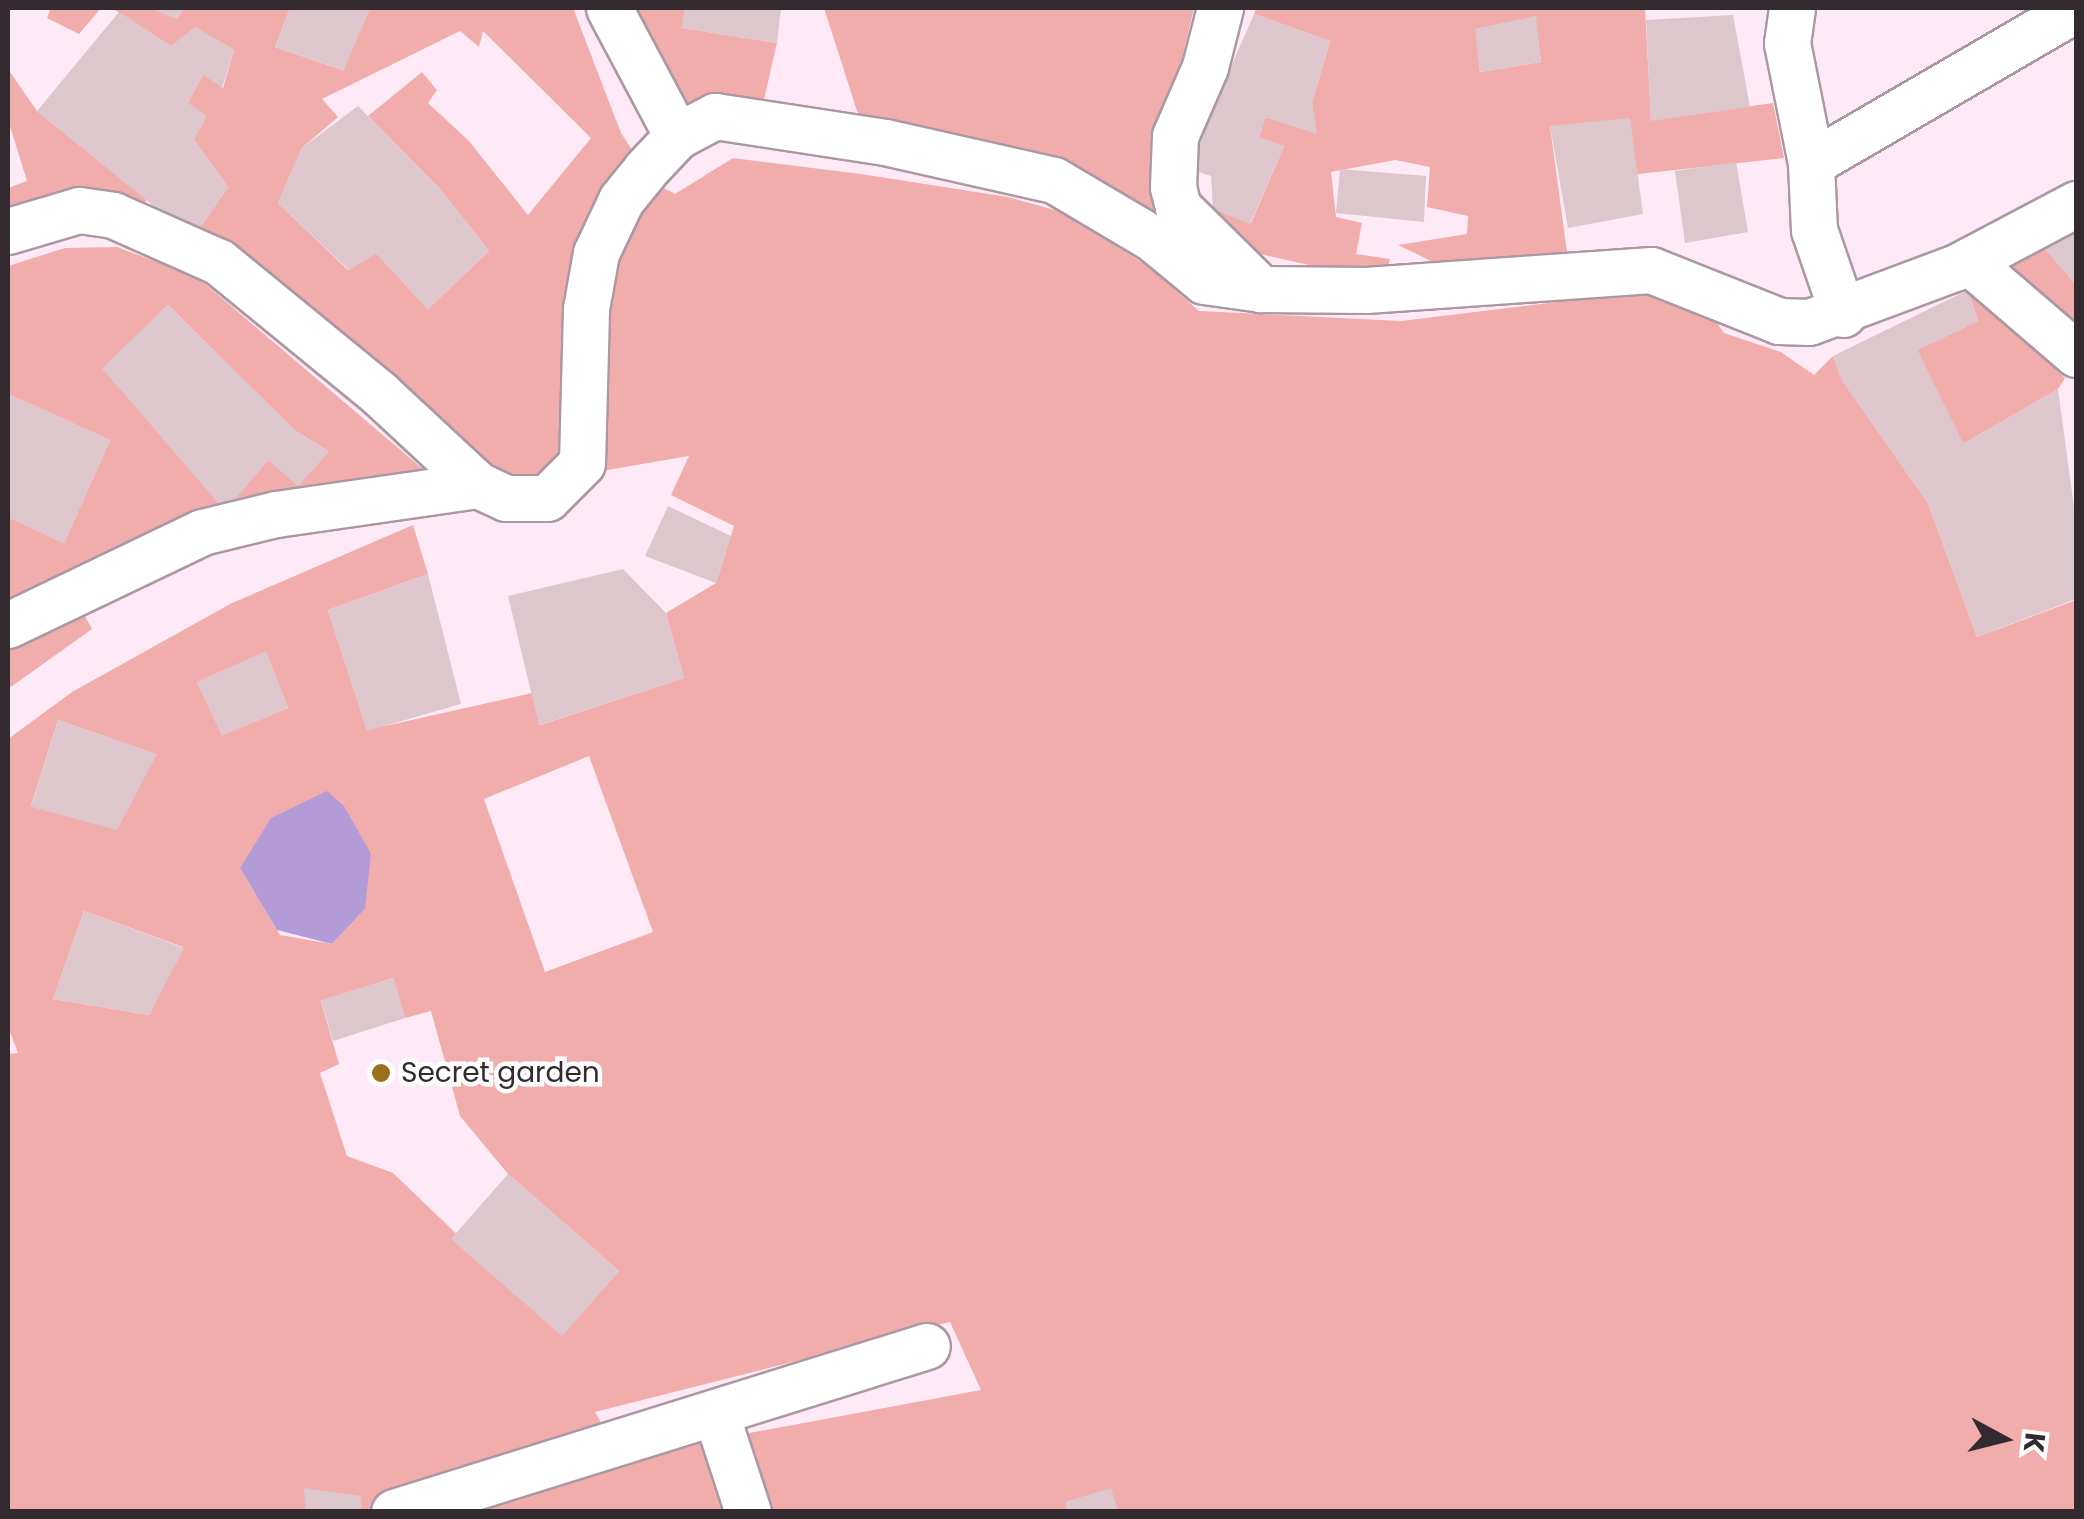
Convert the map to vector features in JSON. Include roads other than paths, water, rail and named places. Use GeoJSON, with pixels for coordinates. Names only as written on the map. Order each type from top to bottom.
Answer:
{"type":"FeatureCollection","features":[{"type":"Feature","properties":{"kind":"street"},"geometry":{"type":"LineString","coordinates":[[609,8],[678,136]]}},
{"type":"Feature","properties":{"kind":"street"},"geometry":{"type":"LineString","coordinates":[[1220,8],[1205,67],[1174,136],[1172,187],[1178,206],[1261,288]]}},
{"type":"Feature","properties":{"kind":"street"},"geometry":{"type":"LineString","coordinates":[[1792,8],[1787,44],[1810,164],[1814,230],[1843,314]]}},
{"type":"Feature","properties":{"kind":"street"},"geometry":{"type":"LineString","coordinates":[[1810,164],[2076,9]]}},
{"type":"Feature","properties":{"kind":"street"},"geometry":{"type":"LineString","coordinates":[[8,231],[80,210],[113,215],[218,262],[380,394],[478,485],[506,498],[547,498],[582,463],[586,309],[596,253],[622,200],[678,136],[716,116],[884,142],[1054,180],[1152,238],[1204,280],[1261,288],[1366,290],[1651,270],[1779,320],[1843,314],[1968,261],[2076,204]]}},
{"type":"Feature","properties":{"kind":"street"},"geometry":{"type":"LineString","coordinates":[[1968,261],[2076,354]]}},
{"type":"Feature","properties":{"kind":"street"},"geometry":{"type":"LineString","coordinates":[[8,624],[202,532],[276,514],[478,485]]}},
{"type":"Feature","properties":{"kind":"street"},"geometry":{"type":"LineString","coordinates":[[394,1510],[927,1346]]}},
{"type":"Feature","properties":{"kind":"street"},"geometry":{"type":"LineString","coordinates":[[716,1414],[748,1512]]}},
{"type":"Feature","properties":{"kind":"place","name":"Secret garden"},"geometry":{"type":"Point","coordinates":[381,1073]}}]}
